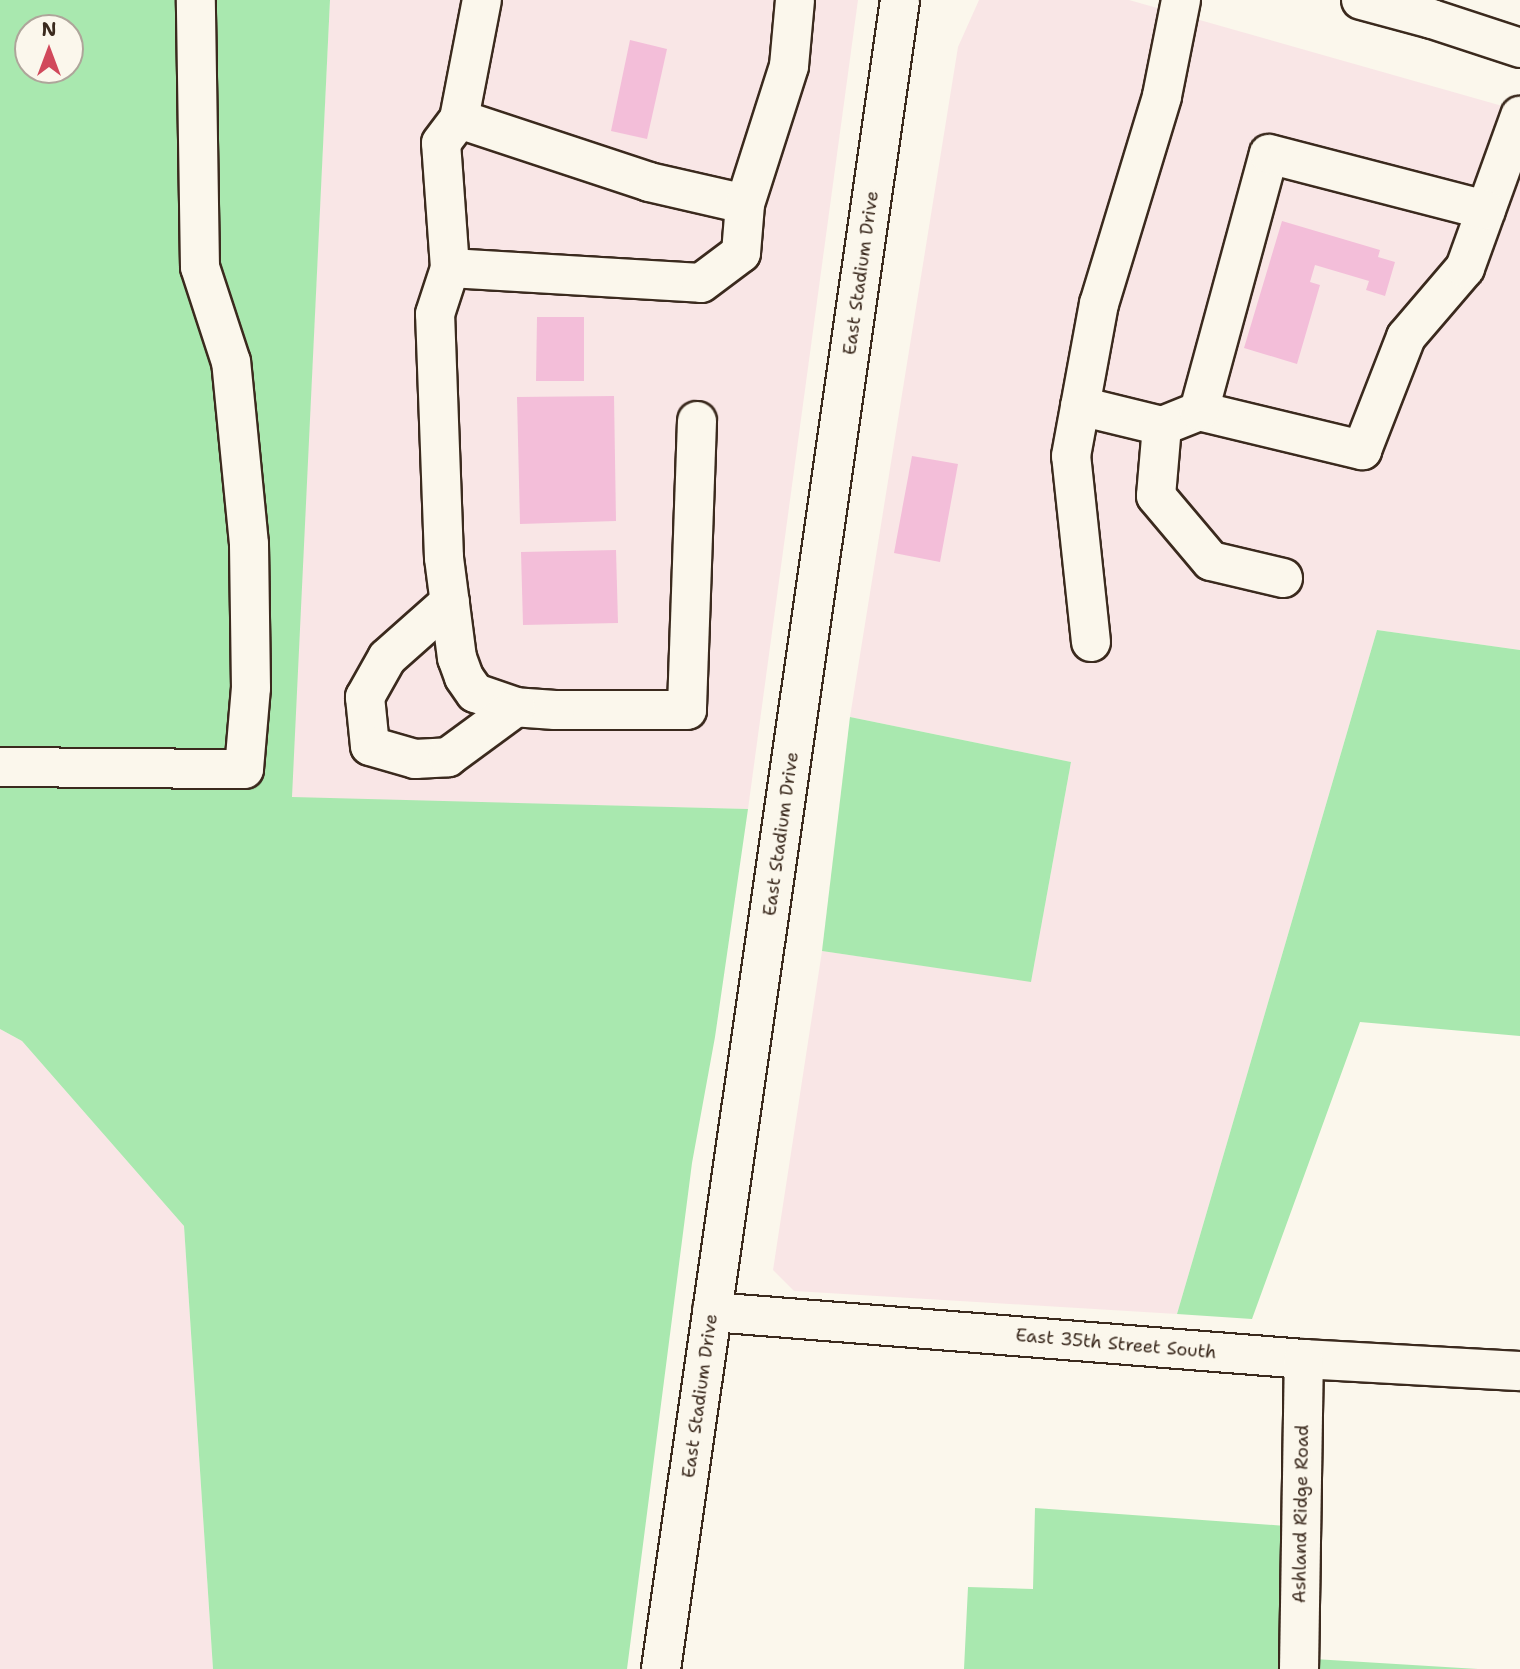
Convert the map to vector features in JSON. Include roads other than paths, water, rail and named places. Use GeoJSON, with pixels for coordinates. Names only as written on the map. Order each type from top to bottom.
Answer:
{"type":"FeatureCollection","features":[{"type":"Feature","properties":{"kind":"main road"},"geometry":{"type":"LineString","coordinates":[[0,767],[244,769],[251,688],[249,544],[231,362],[200,267],[197,0]]}},
{"type":"Feature","properties":{"kind":"main road"},"geometry":{"type":"LineString","coordinates":[[482,0],[458,119],[441,143],[450,268],[435,314],[444,558],[457,658],[464,677],[475,693],[516,707],[555,710],[687,710],[697,421]]}},
{"type":"Feature","properties":{"kind":"main road"},"geometry":{"type":"LineString","coordinates":[[450,268],[702,284],[741,253],[745,204],[789,66],[795,0]]}},
{"type":"Feature","properties":{"kind":"main road","name":"East Stadium Drive"},"geometry":{"type":"LineString","coordinates":[[662,1669],[900,0]]}},
{"type":"Feature","properties":{"kind":"main road"},"geometry":{"type":"LineString","coordinates":[[1091,642],[1071,456],[1099,304],[1161,96],[1181,0]]}},
{"type":"Feature","properties":{"kind":"main road"},"geometry":{"type":"LineString","coordinates":[[1361,0],[1432,19],[1520,48]]}},
{"type":"Feature","properties":{"kind":"main road"},"geometry":{"type":"LineString","coordinates":[[1080,406],[1162,426],[1199,411],[1362,450],[1406,337],[1465,268],[1520,116]]}},
{"type":"Feature","properties":{"kind":"main road"},"geometry":{"type":"LineString","coordinates":[[458,119],[649,182],[745,204]]}},
{"type":"Feature","properties":{"kind":"main road"},"geometry":{"type":"LineString","coordinates":[[1199,411],[1269,153],[1486,210]]}},
{"type":"Feature","properties":{"kind":"main road"},"geometry":{"type":"LineString","coordinates":[[1162,426],[1156,496],[1211,561],[1283,578]]}},
{"type":"Feature","properties":{"kind":"main road"},"geometry":{"type":"LineString","coordinates":[[450,602],[387,658],[365,697],[370,746],[415,759],[448,757],[516,707]]}},
{"type":"Feature","properties":{"kind":"main road","name":"East 35th Street South"},"geometry":{"type":"LineString","coordinates":[[712,1312],[1304,1359],[1520,1371]]}},
{"type":"Feature","properties":{"kind":"main road","name":"Ashland Ridge Road"},"geometry":{"type":"LineString","coordinates":[[1299,1669],[1304,1359]]}}]}
